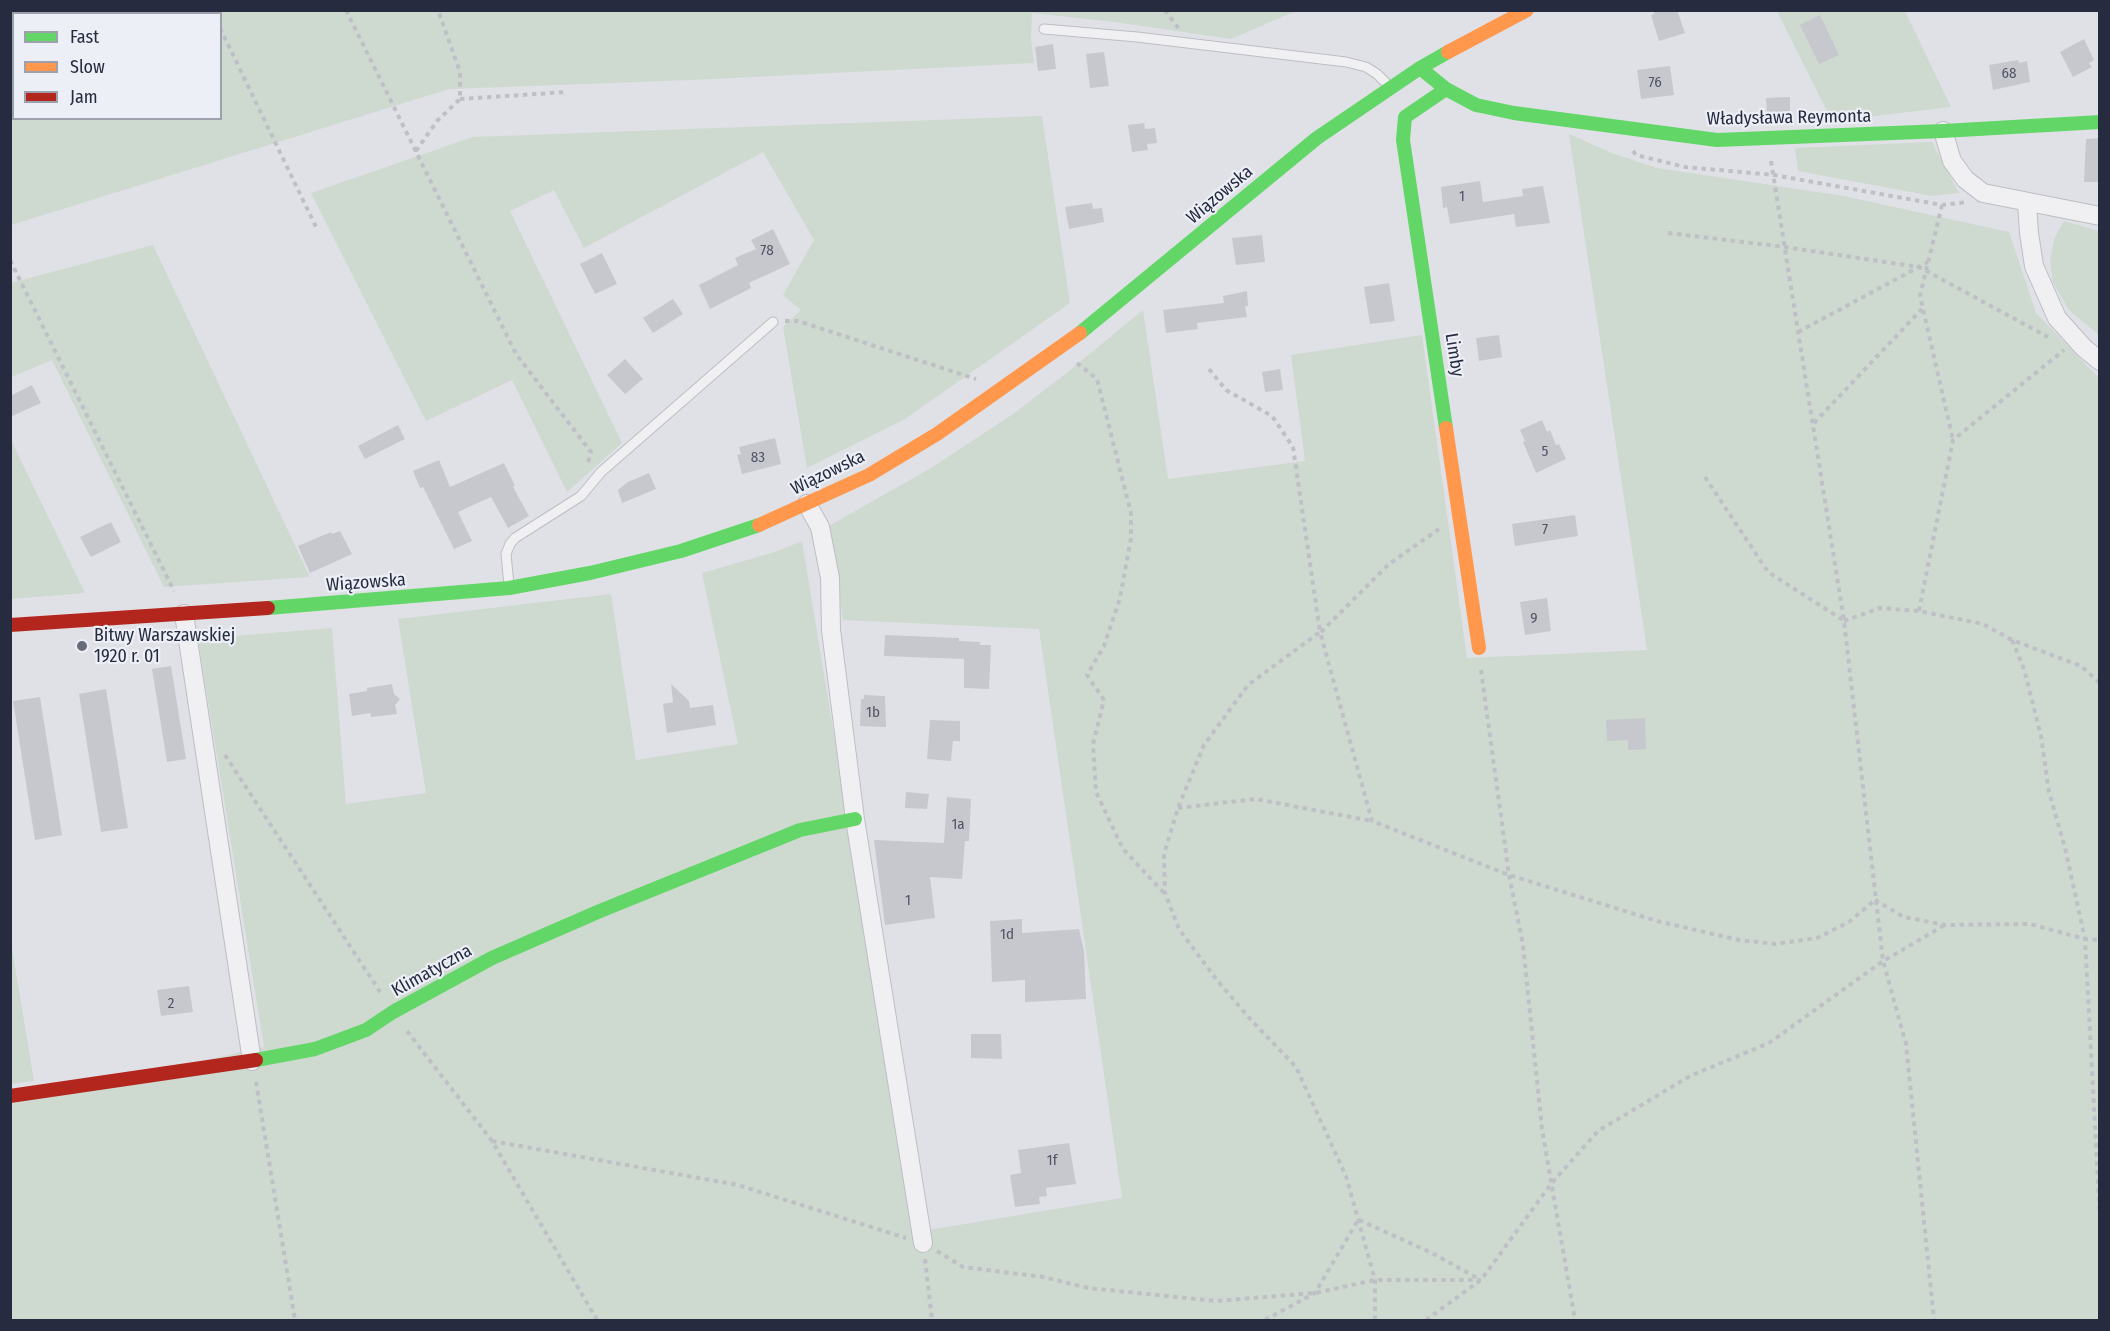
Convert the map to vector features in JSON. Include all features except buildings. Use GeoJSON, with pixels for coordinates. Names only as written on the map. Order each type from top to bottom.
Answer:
{"type":"FeatureCollection","features":[{"type":"Feature","properties":{"kind":"street","name":"Wiązowska"},"geometry":{"type":"LineString","coordinates":[[10,625],[351,602],[509,588],[590,573],[681,551],[748,530],[869,475],[1000,392],[1065,345],[1317,138],[1420,68],[1527,10]]}},
{"type":"Feature","properties":{"kind":"street","name":"Władysława Reymonta"},"geometry":{"type":"LineString","coordinates":[[1420,68],[1446,89],[1476,105],[1514,113],[1717,140],[2100,122]]}},
{"type":"Feature","properties":{"kind":"street","name":"Limby"},"geometry":{"type":"LineString","coordinates":[[1446,89],[1405,117],[1403,140],[1479,648]]}},
{"type":"Feature","properties":{"kind":"street"},"geometry":{"type":"LineString","coordinates":[[1942,131],[1952,161],[1965,179],[1983,194],[2100,216]]}},
{"type":"Feature","properties":{"kind":"street"},"geometry":{"type":"LineString","coordinates":[[2027,203],[2034,266],[2057,318],[2084,348],[2100,361]]}},
{"type":"Feature","properties":{"kind":"street"},"geometry":{"type":"LineString","coordinates":[[807,504],[820,527],[830,578],[831,630],[855,819],[923,1243]]}},
{"type":"Feature","properties":{"kind":"street"},"geometry":{"type":"LineString","coordinates":[[184,614],[252,1060]]}},
{"type":"Feature","properties":{"kind":"street","name":"Klimatyczna"},"geometry":{"type":"LineString","coordinates":[[10,1096],[315,1049],[366,1030],[393,1012],[492,958],[600,911],[800,830],[855,819]]}},
{"type":"Feature","properties":{"kind":"lane"},"geometry":{"type":"LineString","coordinates":[[1044,29],[1137,37],[1346,62],[1366,67],[1377,74],[1390,88]]}},
{"type":"Feature","properties":{"kind":"lane"},"geometry":{"type":"LineString","coordinates":[[509,588],[506,554],[515,538],[581,496],[601,472],[773,322]]}},
{"type":"Feature","properties":{"kind":"path"},"geometry":{"type":"LineString","coordinates":[[346,10],[516,354],[591,452],[581,496]]}},
{"type":"Feature","properties":{"kind":"path"},"geometry":{"type":"LineString","coordinates":[[438,10],[460,72],[460,99]]}},
{"type":"Feature","properties":{"kind":"path"},"geometry":{"type":"LineString","coordinates":[[222,32],[316,229]]}},
{"type":"Feature","properties":{"kind":"path"},"geometry":{"type":"LineString","coordinates":[[416,151],[437,121],[460,99],[567,92]]}},
{"type":"Feature","properties":{"kind":"path"},"geometry":{"type":"LineString","coordinates":[[1767,138],[1844,621],[1883,961],[1906,1044],[1934,1320]]}},
{"type":"Feature","properties":{"kind":"path"},"geometry":{"type":"LineString","coordinates":[[1629,148],[1636,155],[1685,167],[1774,175],[1942,205],[1966,203],[1983,194]]}},
{"type":"Feature","properties":{"kind":"path"},"geometry":{"type":"LineString","coordinates":[[1920,611],[1953,440],[1920,296],[1942,205]]}},
{"type":"Feature","properties":{"kind":"path"},"geometry":{"type":"LineString","coordinates":[[1668,233],[1785,247],[1919,267],[2067,348],[1953,440]]}},
{"type":"Feature","properties":{"kind":"path"},"geometry":{"type":"LineString","coordinates":[[10,260],[184,614]]}},
{"type":"Feature","properties":{"kind":"path"},"geometry":{"type":"LineString","coordinates":[[1798,332],[1928,262]]}},
{"type":"Feature","properties":{"kind":"path"},"geometry":{"type":"LineString","coordinates":[[1813,423],[1923,308]]}},
{"type":"Feature","properties":{"kind":"path"},"geometry":{"type":"LineString","coordinates":[[773,322],[798,321],[976,379],[1000,392]]}},
{"type":"Feature","properties":{"kind":"path"},"geometry":{"type":"LineString","coordinates":[[1073,360],[1097,379],[1131,513],[1131,538],[1120,598],[1104,646],[1087,675],[1104,700],[1093,744],[1096,792],[1123,849],[1165,893]]}},
{"type":"Feature","properties":{"kind":"path"},"geometry":{"type":"LineString","coordinates":[[1209,369],[1226,390],[1272,416],[1293,447],[1320,632],[1372,821]]}},
{"type":"Feature","properties":{"kind":"path"},"geometry":{"type":"LineString","coordinates":[[1705,477],[1768,572],[1844,621]]}},
{"type":"Feature","properties":{"kind":"path"},"geometry":{"type":"LineString","coordinates":[[1375,1320],[1375,1280],[1346,1176],[1296,1067],[1216,979],[1179,929],[1165,893],[1164,854],[1178,808],[1204,745],[1248,685],[1320,632],[1389,564],[1459,515]]}},
{"type":"Feature","properties":{"kind":"path"},"geometry":{"type":"LineString","coordinates":[[1844,621],[1880,608],[1920,611],[1983,624],[2012,639],[2081,666],[2100,683]]}},
{"type":"Feature","properties":{"kind":"path"},"geometry":{"type":"LineString","coordinates":[[2012,639],[2024,669],[2042,736],[2049,792],[2065,848],[2085,939],[2100,1220]]}},
{"type":"Feature","properties":{"kind":"path"},"geometry":{"type":"LineString","coordinates":[[1479,648],[1509,875],[1522,945],[1542,1129],[1575,1320]]}},
{"type":"Feature","properties":{"kind":"path"},"geometry":{"type":"LineString","coordinates":[[1178,808],[1256,799],[1372,821],[1509,875],[1657,921],[1739,940],[1775,944],[1817,938],[1849,922],[1875,900]]}},
{"type":"Feature","properties":{"kind":"path"},"geometry":{"type":"LineString","coordinates":[[1875,900],[1904,917],[1946,925],[2030,924],[2085,939],[2100,940]]}},
{"type":"Feature","properties":{"kind":"path"},"geometry":{"type":"LineString","coordinates":[[1426,1320],[1481,1280],[1551,1184],[1598,1131],[1690,1076],[1769,1043],[1883,961],[1946,925]]}},
{"type":"Feature","properties":{"kind":"path"},"geometry":{"type":"LineString","coordinates":[[252,1060],[295,1320]]}},
{"type":"Feature","properties":{"kind":"path"},"geometry":{"type":"LineString","coordinates":[[492,1141],[738,1185],[923,1243],[963,1267],[1043,1276],[1088,1288],[1216,1301],[1315,1293],[1375,1280],[1481,1280]]}},
{"type":"Feature","properties":{"kind":"path"},"geometry":{"type":"LineString","coordinates":[[1359,1219],[1432,1253],[1481,1280]]}},
{"type":"Feature","properties":{"kind":"path"},"geometry":{"type":"LineString","coordinates":[[1265,1320],[1315,1293],[1359,1219]]}},
{"type":"Feature","properties":{"kind":"path"},"geometry":{"type":"LineString","coordinates":[[923,1243],[932,1320]]}},
{"type":"Feature","properties":{"kind":"shaded area"},"geometry":{"type":"Polygon","coordinates":[[[11,10],[1296,10],[1231,39],[1115,22],[1032,13],[1031,39],[1034,63],[449,89],[11,225],[11,10]]]}},
{"type":"Feature","properties":{"kind":"shaded area"},"geometry":{"type":"Polygon","coordinates":[[[1777,11],[1905,11],[1951,107],[1832,121],[1777,11]]]}},
{"type":"Feature","properties":{"kind":"shaded area"},"geometry":{"type":"Polygon","coordinates":[[[1042,116],[1070,303],[905,419],[807,468],[783,327],[801,310],[783,295],[814,240],[763,152],[584,248],[554,190],[510,211],[622,443],[567,492],[512,380],[426,421],[311,193],[473,137],[1042,116]]]}},
{"type":"Feature","properties":{"kind":"shaded area"},"geometry":{"type":"Polygon","coordinates":[[[1569,134],[1612,153],[1657,168],[1844,196],[2009,232],[2036,313],[2099,378],[2099,1320],[11,1320],[10,1104],[264,1047],[198,639],[332,628],[346,804],[426,793],[398,619],[611,594],[636,760],[738,744],[702,573],[775,552],[802,541],[916,1232],[1122,1198],[1039,629],[843,620],[829,526],[931,468],[1013,414],[1143,310],[1168,479],[1305,461],[1291,355],[1422,335],[1467,658],[1647,650],[1569,134]]]}},
{"type":"Feature","properties":{"kind":"shaded area"},"geometry":{"type":"Polygon","coordinates":[[[1932,142],[1959,193],[1932,196],[1798,171],[1795,148],[1932,142]]]}},
{"type":"Feature","properties":{"kind":"shaded area"},"geometry":{"type":"Polygon","coordinates":[[[2064,221],[2099,231],[2099,335],[2069,310],[2053,283],[2050,261],[2054,239],[2064,221]]]}},
{"type":"Feature","properties":{"kind":"shaded area"},"geometry":{"type":"Polygon","coordinates":[[[153,245],[310,577],[164,587],[52,360],[11,377],[11,283],[153,245]]]}},
{"type":"Feature","properties":{"kind":"shaded area"},"geometry":{"type":"Polygon","coordinates":[[[11,440],[85,593],[11,599],[11,440]]]}},
{"type":"Feature","properties":{"kind":"shaded area"},"geometry":{"type":"Polygon","coordinates":[[[10,936],[34,1081],[10,1084],[10,936]]]}},
{"type":"Feature","properties":{"kind":"traffic: fast"},"geometry":{"type":"LineString","coordinates":[[1080,333],[1317,138],[1420,68],[1448,52]]}},
{"type":"Feature","properties":{"kind":"traffic: fast"},"geometry":{"type":"LineString","coordinates":[[1420,68],[1446,89],[1476,105],[1514,113],[1717,140],[2100,122]]}},
{"type":"Feature","properties":{"kind":"traffic: fast"},"geometry":{"type":"LineString","coordinates":[[1446,89],[1405,117],[1403,140],[1446,428]]}},
{"type":"Feature","properties":{"kind":"traffic: fast"},"geometry":{"type":"LineString","coordinates":[[268,608],[509,588],[590,573],[681,551],[759,525]]}},
{"type":"Feature","properties":{"kind":"traffic: fast"},"geometry":{"type":"LineString","coordinates":[[256,1060],[315,1049],[366,1030],[393,1012],[492,958],[600,911],[800,830],[855,819]]}},
{"type":"Feature","properties":{"kind":"traffic: slow"},"geometry":{"type":"LineString","coordinates":[[1448,52],[1527,10]]}},
{"type":"Feature","properties":{"kind":"traffic: slow"},"geometry":{"type":"LineString","coordinates":[[759,525],[869,475],[937,434],[1080,333]]}},
{"type":"Feature","properties":{"kind":"traffic: slow"},"geometry":{"type":"LineString","coordinates":[[1446,428],[1479,648]]}},
{"type":"Feature","properties":{"kind":"traffic: jam"},"geometry":{"type":"LineString","coordinates":[[10,625],[268,608]]}},
{"type":"Feature","properties":{"kind":"traffic: jam"},"geometry":{"type":"LineString","coordinates":[[10,1096],[256,1060]]}},
{"type":"Feature","properties":{"kind":"place","name":"Bitwy Warszawskiej 1920 r. 01"},"geometry":{"type":"Point","coordinates":[82,646]}}]}
